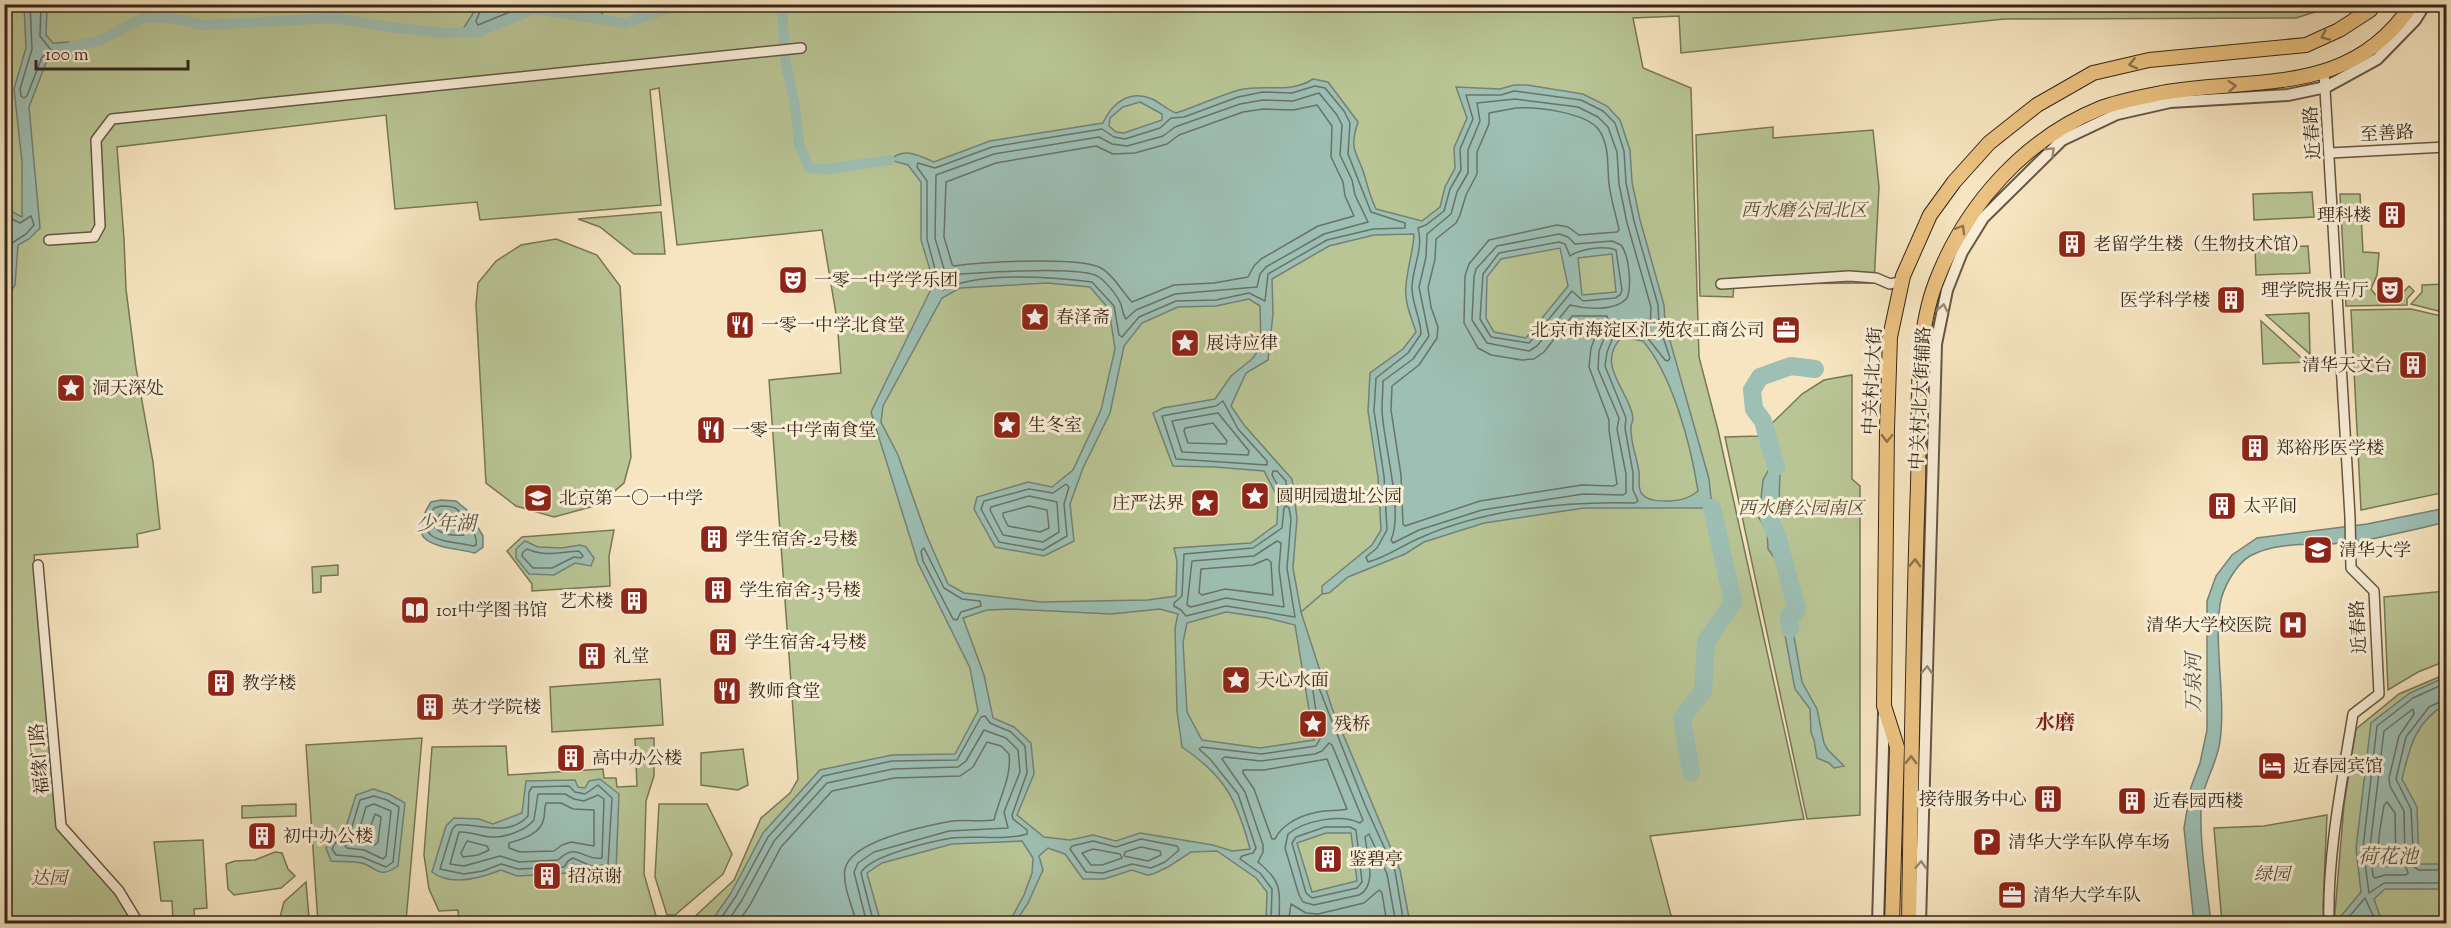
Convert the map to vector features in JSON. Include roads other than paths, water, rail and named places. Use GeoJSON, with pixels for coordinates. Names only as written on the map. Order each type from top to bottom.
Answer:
{"type":"FeatureCollection","features":[{"type":"Feature","properties":{"kind":"main road","name":"中关村北大街"},"geometry":{"type":"LineString","coordinates":[[1892,924],[1897,747],[1884,706],[1890,337],[1902,281],[1930,215],[1954,182],[1989,143],[2037,105],[2093,73],[2149,60],[2306,45],[2339,30],[2370,10],[2374,4]]}},
{"type":"Feature","properties":{"kind":"main road"},"geometry":{"type":"LineString","coordinates":[[1909,924],[1913,621],[1921,341],[1934,286],[1948,252],[1971,213],[2011,167],[2057,130],[2102,107],[2162,93],[2287,81],[2324,72],[2370,50],[2405,16],[2412,4]]}},
{"type":"Feature","properties":{"kind":"street","name":"中关村北大街辅路"},"geometry":{"type":"LineString","coordinates":[[1920,924],[1936,344],[1947,290],[1962,252],[1983,218],[2062,140],[2117,114],[2170,102],[2288,95],[2326,87],[2377,59],[2415,20],[2425,4]]}},
{"type":"Feature","properties":{"kind":"street"},"geometry":{"type":"LineString","coordinates":[[49,240],[94,237],[100,226],[96,140],[112,119],[801,48]]}},
{"type":"Feature","properties":{"kind":"street","name":"近春路"},"geometry":{"type":"LineString","coordinates":[[2324,72],[2352,549],[2351,568],[2374,591],[2379,694],[2353,714],[2338,805],[2330,886],[2329,924]]}},
{"type":"Feature","properties":{"kind":"street","name":"至善路"},"geometry":{"type":"LineString","coordinates":[[2330,153],[2446,147]]}},
{"type":"Feature","properties":{"kind":"street"},"geometry":{"type":"LineString","coordinates":[[1721,284],[1849,276],[1876,278],[1890,284],[1902,281]]}},
{"type":"Feature","properties":{"kind":"street","name":"福缘门路"},"geometry":{"type":"LineString","coordinates":[[38,565],[61,826],[119,891],[139,924]]}},
{"type":"Feature","properties":{"kind":"street"},"geometry":{"type":"LineString","coordinates":[[1878,924],[1884,706]]}},
{"type":"Feature","properties":{"kind":"water"},"geometry":{"type":"Polygon","coordinates":[[[479,4],[597,5],[603,15],[602,20],[535,9],[478,32],[461,32],[479,4]]]}},
{"type":"Feature","properties":{"kind":"water"},"geometry":{"type":"Polygon","coordinates":[[[24,5],[47,5],[46,35],[53,43],[70,42],[70,51],[47,60],[29,107],[40,228],[29,239],[18,245],[15,285],[5,300],[5,208],[22,217],[22,162],[14,89],[26,48],[24,5]]]}},
{"type":"Feature","properties":{"kind":"water"},"geometry":{"type":"Polygon","coordinates":[[[1313,79],[1328,82],[1358,122],[1354,140],[1355,151],[1376,209],[1422,221],[1440,207],[1445,187],[1455,168],[1454,148],[1467,118],[1456,87],[1500,89],[1514,85],[1527,85],[1583,94],[1607,106],[1620,120],[1630,150],[1632,182],[1640,220],[1664,305],[1665,323],[1709,479],[1712,508],[1584,508],[1484,523],[1424,542],[1405,554],[1348,577],[1329,593],[1322,594],[1322,586],[1372,545],[1381,530],[1378,477],[1368,411],[1370,373],[1403,349],[1416,332],[1406,297],[1414,234],[1374,235],[1329,246],[1272,279],[1273,314],[1268,360],[1246,373],[1231,406],[1244,425],[1292,479],[1297,518],[1293,568],[1301,612],[1332,708],[1400,870],[1410,923],[1266,923],[1267,892],[1256,878],[1217,851],[1191,852],[1153,874],[1147,875],[1132,870],[1104,879],[1083,879],[1065,854],[1048,848],[1039,856],[1043,870],[1028,903],[1015,923],[1000,923],[1011,919],[1024,895],[1032,873],[1033,858],[1022,841],[952,844],[882,863],[867,873],[881,923],[710,923],[731,893],[763,833],[820,770],[892,755],[955,754],[978,711],[970,668],[918,563],[871,412],[934,283],[921,240],[921,182],[908,165],[890,160],[906,153],[934,162],[990,141],[1103,123],[1111,109],[1129,97],[1144,96],[1176,113],[1239,90],[1304,84],[1313,79]],[[1140,102],[1123,107],[1110,118],[1109,126],[1116,132],[1124,133],[1162,120],[1162,114],[1140,102]],[[1560,248],[1501,259],[1487,277],[1486,318],[1494,332],[1526,338],[1568,286],[1560,248]],[[1612,254],[1578,258],[1582,295],[1616,292],[1612,254]],[[1047,283],[960,288],[942,298],[883,406],[881,422],[898,455],[926,534],[948,584],[964,593],[1041,602],[1148,600],[1176,596],[1177,561],[1174,548],[1251,543],[1277,524],[1278,498],[1264,471],[1173,466],[1153,413],[1163,408],[1215,399],[1231,376],[1252,359],[1261,347],[1260,306],[1249,299],[1216,306],[1178,307],[1142,323],[1124,346],[1110,413],[1083,468],[1070,504],[1074,541],[1044,556],[995,547],[974,509],[977,497],[1028,482],[1052,487],[1073,470],[1101,410],[1115,349],[1109,309],[1090,287],[1047,283]],[[1622,337],[1614,347],[1611,358],[1616,378],[1631,408],[1633,418],[1631,433],[1639,472],[1640,492],[1647,498],[1657,501],[1676,501],[1691,496],[1698,491],[1691,454],[1672,392],[1654,356],[1643,341],[1622,337]],[[1013,609],[987,610],[963,618],[984,675],[993,718],[1014,727],[1031,743],[1034,774],[1017,815],[1044,837],[1070,840],[1093,835],[1116,841],[1140,833],[1213,845],[1232,851],[1250,849],[1240,816],[1227,790],[1209,768],[1182,747],[1177,711],[1175,628],[1178,614],[1160,609],[1111,614],[1013,609]],[[1226,612],[1187,623],[1183,642],[1187,712],[1202,740],[1260,748],[1314,740],[1295,625],[1226,612]],[[1326,833],[1297,843],[1312,892],[1357,881],[1351,833],[1326,833]]]}},
{"type":"Feature","properties":{"kind":"water"},"geometry":{"type":"Polygon","coordinates":[[[1773,443],[1776,462],[1780,469],[1778,545],[1786,556],[1797,613],[1791,620],[1802,682],[1817,709],[1824,743],[1844,766],[1834,768],[1817,758],[1811,733],[1810,709],[1795,689],[1782,619],[1789,606],[1784,574],[1778,568],[1776,560],[1768,549],[1767,531],[1759,518],[1763,480],[1769,469],[1768,445],[1773,443]]]}},
{"type":"Feature","properties":{"kind":"water","name":"少年湖"},"geometry":{"type":"Polygon","coordinates":[[[456,501],[468,511],[483,536],[483,547],[475,553],[429,542],[423,536],[421,528],[423,517],[431,502],[456,501]]]}},
{"type":"Feature","properties":{"kind":"water"},"geometry":{"type":"Polygon","coordinates":[[[2446,508],[2446,522],[2425,527],[2348,543],[2291,545],[2263,550],[2245,560],[2230,578],[2220,605],[2218,639],[2222,707],[2220,741],[2204,792],[2201,810],[2211,923],[2194,923],[2184,828],[2191,787],[2200,763],[2207,730],[2207,601],[2216,576],[2232,555],[2257,538],[2367,524],[2446,508]]]}},
{"type":"Feature","properties":{"kind":"water"},"geometry":{"type":"Polygon","coordinates":[[[525,541],[538,547],[562,548],[580,545],[586,547],[594,558],[591,566],[575,563],[554,575],[529,574],[516,558],[516,549],[525,541]]]}},
{"type":"Feature","properties":{"kind":"water","name":"荷花池"},"geometry":{"type":"Polygon","coordinates":[[[2446,677],[2446,704],[2427,719],[2415,736],[2402,779],[2417,807],[2419,864],[2446,864],[2446,889],[2385,889],[2374,899],[2381,919],[2393,923],[2341,923],[2341,916],[2361,892],[2356,848],[2371,723],[2410,693],[2446,677]]]}},
{"type":"Feature","properties":{"kind":"water"},"geometry":{"type":"Polygon","coordinates":[[[600,779],[619,794],[616,871],[588,872],[573,864],[568,873],[517,876],[501,870],[466,880],[448,879],[432,872],[446,826],[454,818],[479,819],[493,824],[522,813],[526,781],[575,780],[578,787],[585,788],[589,781],[600,779]]]}},
{"type":"Feature","properties":{"kind":"water"},"geometry":{"type":"Polygon","coordinates":[[[373,789],[389,794],[405,803],[398,866],[387,872],[379,872],[362,863],[331,861],[326,848],[332,835],[346,827],[356,795],[373,789]]]}},
{"type":"Feature","properties":{"kind":"waterway"},"geometry":{"type":"LineString","coordinates":[[334,18],[335,4]]}},
{"type":"Feature","properties":{"kind":"waterway"},"geometry":{"type":"LineString","coordinates":[[70,47],[101,40],[143,18],[171,18],[203,25],[334,18],[443,33],[478,32],[535,9],[625,23],[682,4]]}},
{"type":"Feature","properties":{"kind":"waterway"},"geometry":{"type":"LineString","coordinates":[[782,4],[785,59],[795,106],[799,144],[809,168],[828,169],[890,160]]}},
{"type":"Feature","properties":{"kind":"waterway"},"geometry":{"type":"LineString","coordinates":[[1776,467],[1763,421],[1754,409],[1752,390],[1760,377],[1791,366],[1815,369]]}},
{"type":"Feature","properties":{"kind":"waterway"},"geometry":{"type":"LineString","coordinates":[[1691,772],[1682,718],[1703,691],[1706,642],[1733,602],[1712,508]]}},
{"type":"Feature","properties":{"kind":"waterway"},"geometry":{"type":"LineString","coordinates":[[1769,518],[1778,539],[1797,610],[1789,616],[1790,629]]}},
{"type":"Feature","properties":{"kind":"place","name":"理科楼"},"geometry":{"type":"Point","coordinates":[2392,215]}},
{"type":"Feature","properties":{"kind":"place","name":"老留学生楼（生物技术馆）"},"geometry":{"type":"Point","coordinates":[2072,244]}},
{"type":"Feature","properties":{"kind":"place","name":"一零一中学学乐团"},"geometry":{"type":"Point","coordinates":[793,280]}},
{"type":"Feature","properties":{"kind":"place","name":"理学院报告厅"},"geometry":{"type":"Point","coordinates":[2390,290]}},
{"type":"Feature","properties":{"kind":"place","name":"医学科学楼"},"geometry":{"type":"Point","coordinates":[2231,300]}},
{"type":"Feature","properties":{"kind":"place","name":"春泽斋"},"geometry":{"type":"Point","coordinates":[1035,317]}},
{"type":"Feature","properties":{"kind":"place","name":"一零一中学北食堂"},"geometry":{"type":"Point","coordinates":[740,325]}},
{"type":"Feature","properties":{"kind":"place","name":"北京市海淀区汇苑农工商公司"},"geometry":{"type":"Point","coordinates":[1786,330]}},
{"type":"Feature","properties":{"kind":"place","name":"展诗应律"},"geometry":{"type":"Point","coordinates":[1185,343]}},
{"type":"Feature","properties":{"kind":"place","name":"清华天文台"},"geometry":{"type":"Point","coordinates":[2413,365]}},
{"type":"Feature","properties":{"kind":"place","name":"洞天深处"},"geometry":{"type":"Point","coordinates":[71,388]}},
{"type":"Feature","properties":{"kind":"place","name":"生冬室"},"geometry":{"type":"Point","coordinates":[1007,425]}},
{"type":"Feature","properties":{"kind":"place","name":"一零一中学南食堂"},"geometry":{"type":"Point","coordinates":[711,430]}},
{"type":"Feature","properties":{"kind":"place","name":"郑裕彤医学楼"},"geometry":{"type":"Point","coordinates":[2255,448]}},
{"type":"Feature","properties":{"kind":"place","name":"圆明园遗址公园"},"geometry":{"type":"Point","coordinates":[1255,496]}},
{"type":"Feature","properties":{"kind":"place","name":"北京第一〇一中学"},"geometry":{"type":"Point","coordinates":[538,498]}},
{"type":"Feature","properties":{"kind":"place","name":"庄严法界"},"geometry":{"type":"Point","coordinates":[1205,503]}},
{"type":"Feature","properties":{"kind":"place","name":"太平间"},"geometry":{"type":"Point","coordinates":[2222,506]}},
{"type":"Feature","properties":{"kind":"place","name":"学生宿舍-2号楼"},"geometry":{"type":"Point","coordinates":[714,539]}},
{"type":"Feature","properties":{"kind":"place","name":"清华大学"},"geometry":{"type":"Point","coordinates":[2318,550]}},
{"type":"Feature","properties":{"kind":"place","name":"学生宿舍-3号楼"},"geometry":{"type":"Point","coordinates":[718,590]}},
{"type":"Feature","properties":{"kind":"place","name":"艺术楼"},"geometry":{"type":"Point","coordinates":[634,601]}},
{"type":"Feature","properties":{"kind":"place","name":"101中学图书馆"},"geometry":{"type":"Point","coordinates":[415,610]}},
{"type":"Feature","properties":{"kind":"place","name":"清华大学校医院"},"geometry":{"type":"Point","coordinates":[2293,625]}},
{"type":"Feature","properties":{"kind":"place","name":"学生宿舍-4号楼"},"geometry":{"type":"Point","coordinates":[723,642]}},
{"type":"Feature","properties":{"kind":"place","name":"礼堂"},"geometry":{"type":"Point","coordinates":[592,656]}},
{"type":"Feature","properties":{"kind":"place","name":"天心水面"},"geometry":{"type":"Point","coordinates":[1236,680]}},
{"type":"Feature","properties":{"kind":"place","name":"教学楼"},"geometry":{"type":"Point","coordinates":[221,683]}},
{"type":"Feature","properties":{"kind":"place","name":"教师食堂"},"geometry":{"type":"Point","coordinates":[727,691]}},
{"type":"Feature","properties":{"kind":"place","name":"英才学院楼"},"geometry":{"type":"Point","coordinates":[430,707]}},
{"type":"Feature","properties":{"kind":"place","name":"残桥"},"geometry":{"type":"Point","coordinates":[1313,724]}},
{"type":"Feature","properties":{"kind":"place","name":"高中办公楼"},"geometry":{"type":"Point","coordinates":[571,758]}},
{"type":"Feature","properties":{"kind":"place","name":"近春园宾馆"},"geometry":{"type":"Point","coordinates":[2272,766]}},
{"type":"Feature","properties":{"kind":"place","name":"接待服务中心"},"geometry":{"type":"Point","coordinates":[2048,799]}},
{"type":"Feature","properties":{"kind":"place","name":"近春园西楼"},"geometry":{"type":"Point","coordinates":[2132,801]}},
{"type":"Feature","properties":{"kind":"place","name":"初中办公楼"},"geometry":{"type":"Point","coordinates":[262,836]}},
{"type":"Feature","properties":{"kind":"place","name":"清华大学车队停车场"},"geometry":{"type":"Point","coordinates":[1987,842]}},
{"type":"Feature","properties":{"kind":"place","name":"鉴碧亭"},"geometry":{"type":"Point","coordinates":[1328,859]}},
{"type":"Feature","properties":{"kind":"place","name":"招凉谢"},"geometry":{"type":"Point","coordinates":[547,876]}},
{"type":"Feature","properties":{"kind":"place","name":"清华大学车队"},"geometry":{"type":"Point","coordinates":[2012,895]}},
{"type":"Feature","properties":{"kind":"district","name":"水磨"},"geometry":{"type":"Point","coordinates":[2055,722]}},
{"type":"Feature","properties":{"kind":"park label","name":"西水磨公园北区"},"geometry":{"type":"Point","coordinates":[1804,210]}},
{"type":"Feature","properties":{"kind":"park label","name":"西水磨公园南区"},"geometry":{"type":"Point","coordinates":[1801,508]}},
{"type":"Feature","properties":{"kind":"park label","name":"绿园"},"geometry":{"type":"Point","coordinates":[2272,874]}},
{"type":"Feature","properties":{"kind":"park label","name":"达园"},"geometry":{"type":"Point","coordinates":[49,878]}},
{"type":"Feature","properties":{"kind":"water label","name":"万泉河"},"geometry":{"type":"Point","coordinates":[2193,683]}}]}
